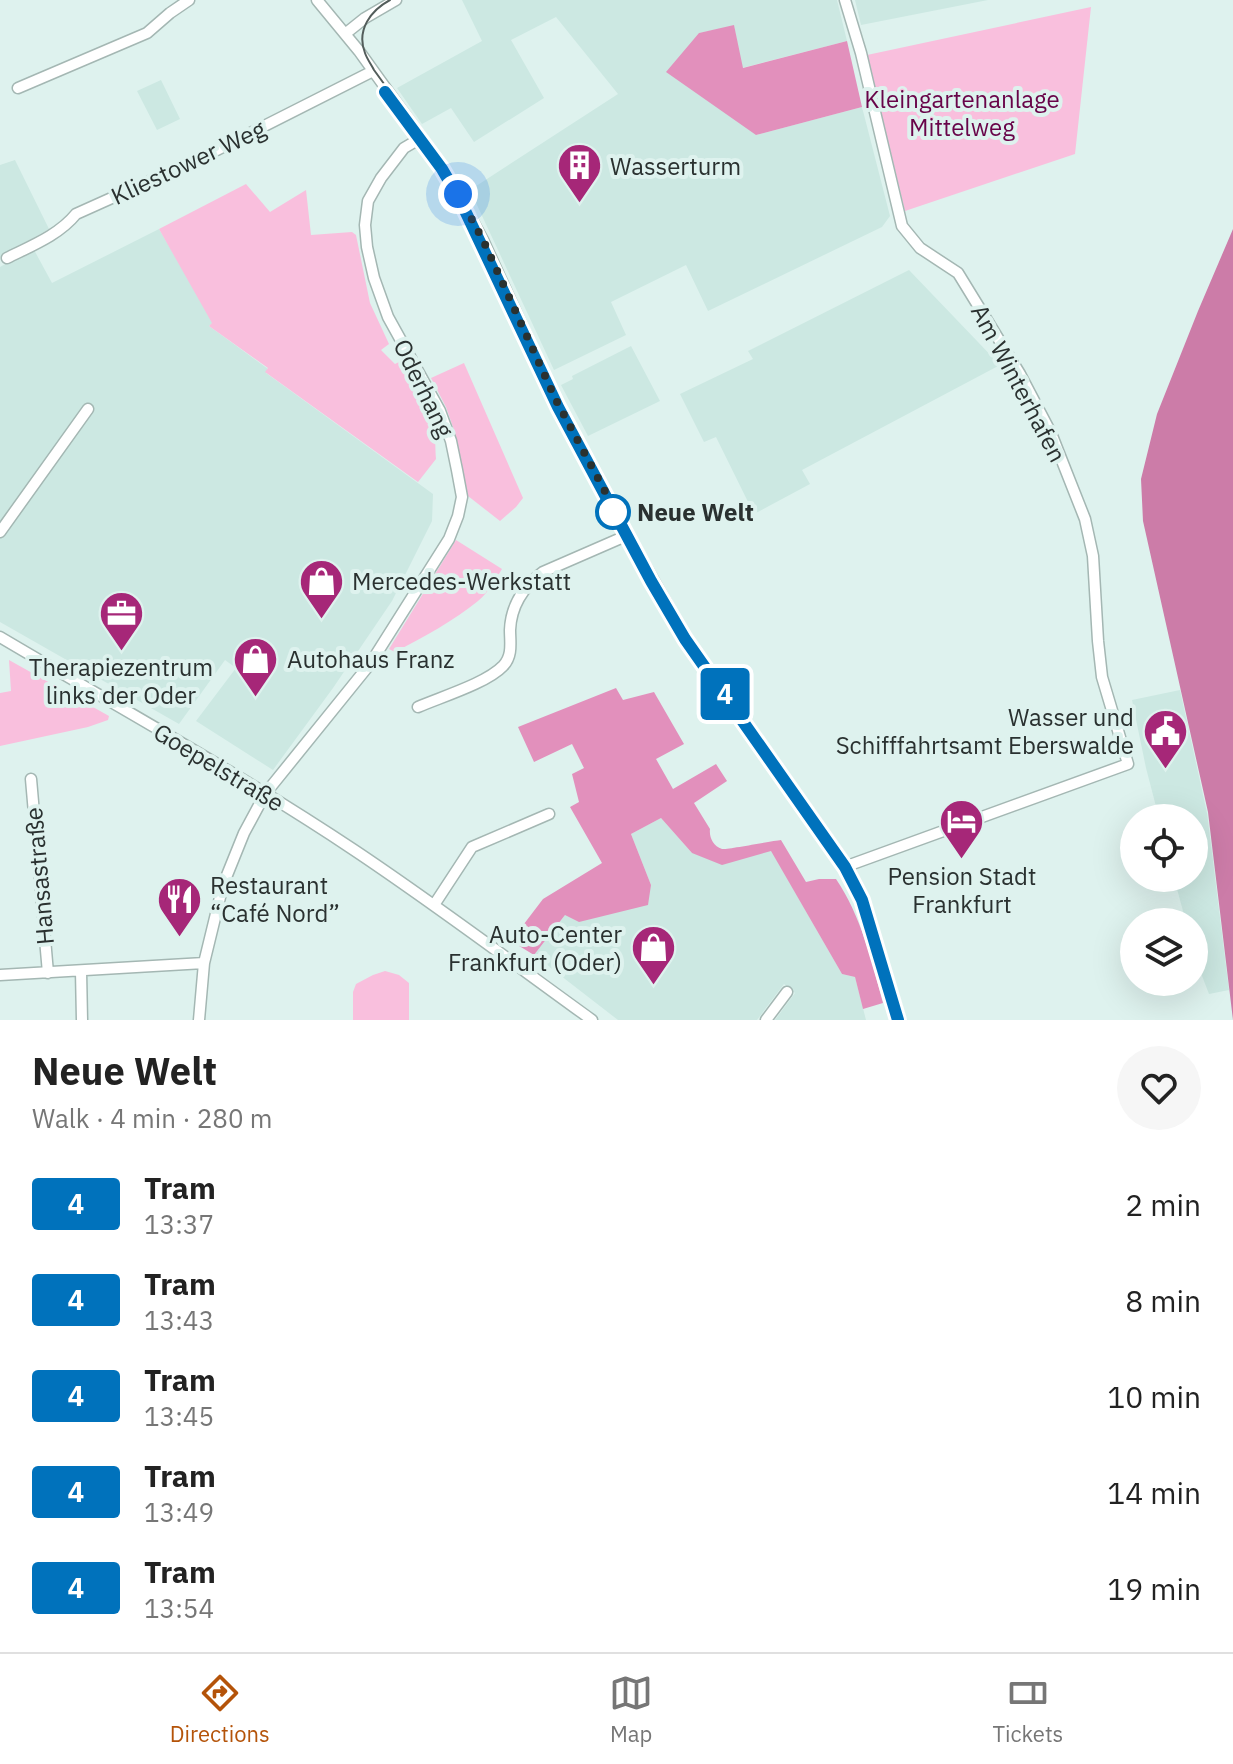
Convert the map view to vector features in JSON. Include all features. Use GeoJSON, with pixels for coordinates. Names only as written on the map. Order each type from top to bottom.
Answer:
{"type":"FeatureCollection","features":[{"type":"Feature","properties":{"kind":"street"},"geometry":{"type":"LineString","coordinates":[[18,88],[147,33],[189,0]]}},
{"type":"Feature","properties":{"kind":"street"},"geometry":{"type":"LineString","coordinates":[[317,0],[373,71],[453,184],[483,240],[552,391],[685,636],[847,866],[863,898],[900,1020]]}},
{"type":"Feature","properties":{"kind":"street"},"geometry":{"type":"LineString","coordinates":[[345,34],[396,0]]}},
{"type":"Feature","properties":{"kind":"street","name":"Am Winterhafen"},"geometry":{"type":"LineString","coordinates":[[845,0],[861,53],[902,226],[920,248],[958,273],[1020,374],[1051,433],[1085,519],[1093,556],[1102,677],[1128,764],[847,866]]}},
{"type":"Feature","properties":{"kind":"street","name":"Kliestower Weg"},"geometry":{"type":"LineString","coordinates":[[7,258],[57,232],[76,214],[203,157],[373,71]]}},
{"type":"Feature","properties":{"kind":"street","name":"Oderhang"},"geometry":{"type":"LineString","coordinates":[[199,1020],[204,963],[223,885],[244,833],[265,794],[370,664],[449,539],[458,516],[462,497],[451,441],[440,411],[388,317],[374,278],[366,238],[368,201],[404,148],[421,138]]}},
{"type":"Feature","properties":{"kind":"street"},"geometry":{"type":"LineString","coordinates":[[0,532],[88,409]]}},
{"type":"Feature","properties":{"kind":"street"},"geometry":{"type":"LineString","coordinates":[[418,707],[488,677],[502,667],[508,660],[514,607],[530,581],[543,572],[628,535]]}},
{"type":"Feature","properties":{"kind":"street","name":"Goepelstraße"},"geometry":{"type":"LineString","coordinates":[[0,637],[352,849],[592,1020]]}},
{"type":"Feature","properties":{"kind":"street","name":"Hansastraße"},"geometry":{"type":"LineString","coordinates":[[31,779],[48,973]]}},
{"type":"Feature","properties":{"kind":"street"},"geometry":{"type":"LineString","coordinates":[[434,905],[472,847],[549,814]]}},
{"type":"Feature","properties":{"kind":"street","name":"Hansastraße"},"geometry":{"type":"LineString","coordinates":[[0,975],[204,963]]}},
{"type":"Feature","properties":{"kind":"street"},"geometry":{"type":"LineString","coordinates":[[81,971],[82,1020]]}},
{"type":"Feature","properties":{"kind":"street"},"geometry":{"type":"LineString","coordinates":[[766,1020],[787,992]]}},
{"type":"Feature","properties":{"kind":"shaded area"},"geometry":{"type":"Polygon","coordinates":[[[462,0],[837,0],[847,41],[742,68],[734,26],[699,33],[756,135],[862,107],[890,216],[882,227],[708,311],[686,265],[611,302],[626,335],[554,370],[470,190],[618,94],[556,17],[511,40],[544,98],[474,142],[451,108],[422,124],[397,88],[482,41],[462,0]]]}},
{"type":"Feature","properties":{"kind":"shaded area"},"geometry":{"type":"Polygon","coordinates":[[[855,0],[988,0],[861,25],[855,0]]]}},
{"type":"Feature","properties":{"kind":"shaded area"},"geometry":{"type":"Polygon","coordinates":[[[734,25],[743,68],[847,41],[862,107],[756,135],[666,72],[699,33],[734,25]]]}},
{"type":"Feature","properties":{"kind":"shaded area"},"geometry":{"type":"Polygon","coordinates":[[[161,80],[180,119],[157,130],[137,91],[161,80]]]}},
{"type":"Feature","properties":{"kind":"shaded area"},"geometry":{"type":"Polygon","coordinates":[[[15,160],[49,229],[0,257],[0,165],[15,160]]]}},
{"type":"Feature","properties":{"kind":"shaded area"},"geometry":{"type":"Polygon","coordinates":[[[159,229],[214,322],[209,326],[268,369],[266,373],[433,494],[432,521],[392,601],[273,770],[196,721],[236,668],[225,660],[179,724],[0,622],[0,267],[33,248],[52,283],[159,229]]]}},
{"type":"Feature","properties":{"kind":"shaded area"},"geometry":{"type":"Polygon","coordinates":[[[1233,229],[1233,1020],[1208,804],[1143,521],[1141,479],[1157,414],[1233,229]]]}},
{"type":"Feature","properties":{"kind":"shaded area"},"geometry":{"type":"Polygon","coordinates":[[[909,270],[1000,365],[802,470],[810,484],[754,514],[716,437],[704,442],[680,394],[753,359],[748,351],[909,270]]]}},
{"type":"Feature","properties":{"kind":"shaded area"},"geometry":{"type":"Polygon","coordinates":[[[631,346],[660,401],[588,436],[561,385],[573,379],[572,376],[631,346]]]}},
{"type":"Feature","properties":{"kind":"shaded area"},"geometry":{"type":"Polygon","coordinates":[[[616,688],[623,700],[654,692],[684,744],[656,759],[673,789],[716,764],[727,781],[694,803],[710,829],[716,846],[725,849],[781,840],[806,882],[836,879],[859,923],[883,1003],[863,1009],[855,977],[842,974],[771,851],[722,865],[692,853],[661,818],[631,834],[651,885],[648,905],[579,922],[565,915],[534,955],[511,941],[543,899],[602,863],[570,807],[579,802],[572,774],[584,768],[572,744],[534,762],[518,727],[616,688]]]}},
{"type":"Feature","properties":{"kind":"shaded area"},"geometry":{"type":"Polygon","coordinates":[[[1180,690],[1205,804],[1155,804],[1132,700],[1180,690]]]}},
{"type":"Feature","properties":{"kind":"shaded area"},"geometry":{"type":"Polygon","coordinates":[[[661,818],[692,853],[771,850],[842,974],[855,977],[866,1020],[775,1020],[795,993],[784,984],[757,1020],[618,1020],[534,955],[565,915],[651,885],[631,834],[661,818]]]}},
{"type":"Feature","properties":{"kind":"shaded area"},"geometry":{"type":"Polygon","coordinates":[[[1208,821],[1229,990],[1209,994],[1208,991],[1208,908],[1182,908],[1178,892],[1208,892],[1208,821]]]}},
{"type":"Feature","properties":{"kind":"green space","name":"Kleingartenanlage Mittelweg"},"geometry":{"type":"Polygon","coordinates":[[[1091,7],[1075,154],[905,211],[867,55],[1091,7]]]}},
{"type":"Feature","properties":{"kind":"green space"},"geometry":{"type":"Polygon","coordinates":[[[246,184],[270,212],[306,190],[311,235],[352,232],[356,235],[370,303],[389,344],[381,350],[395,364],[399,362],[431,417],[436,459],[418,482],[265,372],[268,368],[209,326],[212,323],[159,229],[246,184]]]}},
{"type":"Feature","properties":{"kind":"green space"},"geometry":{"type":"Polygon","coordinates":[[[464,363],[523,498],[500,521],[468,496],[454,430],[431,378],[464,363]]]}},
{"type":"Feature","properties":{"kind":"green space"},"geometry":{"type":"Polygon","coordinates":[[[456,540],[502,569],[492,586],[469,608],[438,628],[395,652],[389,649],[456,540]]]}},
{"type":"Feature","properties":{"kind":"green space"},"geometry":{"type":"Polygon","coordinates":[[[9,660],[109,716],[108,720],[0,746],[0,693],[11,691],[9,660]]]}},
{"type":"Feature","properties":{"kind":"green space"},"geometry":{"type":"Polygon","coordinates":[[[385,971],[399,975],[409,983],[409,1020],[353,1020],[356,984],[385,971]]]}},
{"type":"Feature","properties":{"kind":"tram line"},"geometry":{"type":"LineString","coordinates":[[390,0],[371,15],[364,29],[362,36],[367,57],[445,168],[463,199],[561,405],[688,637],[848,865],[865,899],[902,1020]]}},
{"type":"Feature","properties":{"kind":"tram line","name":"4"},"geometry":{"type":"LineString","coordinates":[[385,92],[442,169],[460,200],[558,407],[685,639],[845,867],[862,900],[898,1020]]}},
{"type":"Feature","properties":{"kind":"place","name":"Wasserturm"},"geometry":{"type":"Point","coordinates":[579,205]}},
{"type":"Feature","properties":{"kind":"place","name":"Neue Welt"},"geometry":{"type":"Point","coordinates":[613,512]}},
{"type":"Feature","properties":{"kind":"place","name":"Mercedes-Werkstatt"},"geometry":{"type":"Point","coordinates":[321,620]}},
{"type":"Feature","properties":{"kind":"place","name":"Therapiezentrum links der Oder"},"geometry":{"type":"Point","coordinates":[121,652]}},
{"type":"Feature","properties":{"kind":"place","name":"Autohaus Franz"},"geometry":{"type":"Point","coordinates":[256,698]}},
{"type":"Feature","properties":{"kind":"place","name":"Wasser und Schifffahrtsamt Eberswalde"},"geometry":{"type":"Point","coordinates":[1165,770]}},
{"type":"Feature","properties":{"kind":"place","name":"Pension Stadt Frankfurt"},"geometry":{"type":"Point","coordinates":[962,861]}},
{"type":"Feature","properties":{"kind":"place","name":"Restaurant “Café Nord”"},"geometry":{"type":"Point","coordinates":[179,938]}},
{"type":"Feature","properties":{"kind":"place","name":"Auto-Center Frankfurt (Oder)"},"geometry":{"type":"Point","coordinates":[653,987]}},
{"type":"Feature","properties":{"kind":"route"},"geometry":{"type":"LineString","coordinates":[[458,194],[483,240],[556,400],[622,523],[613,512]]}}]}
